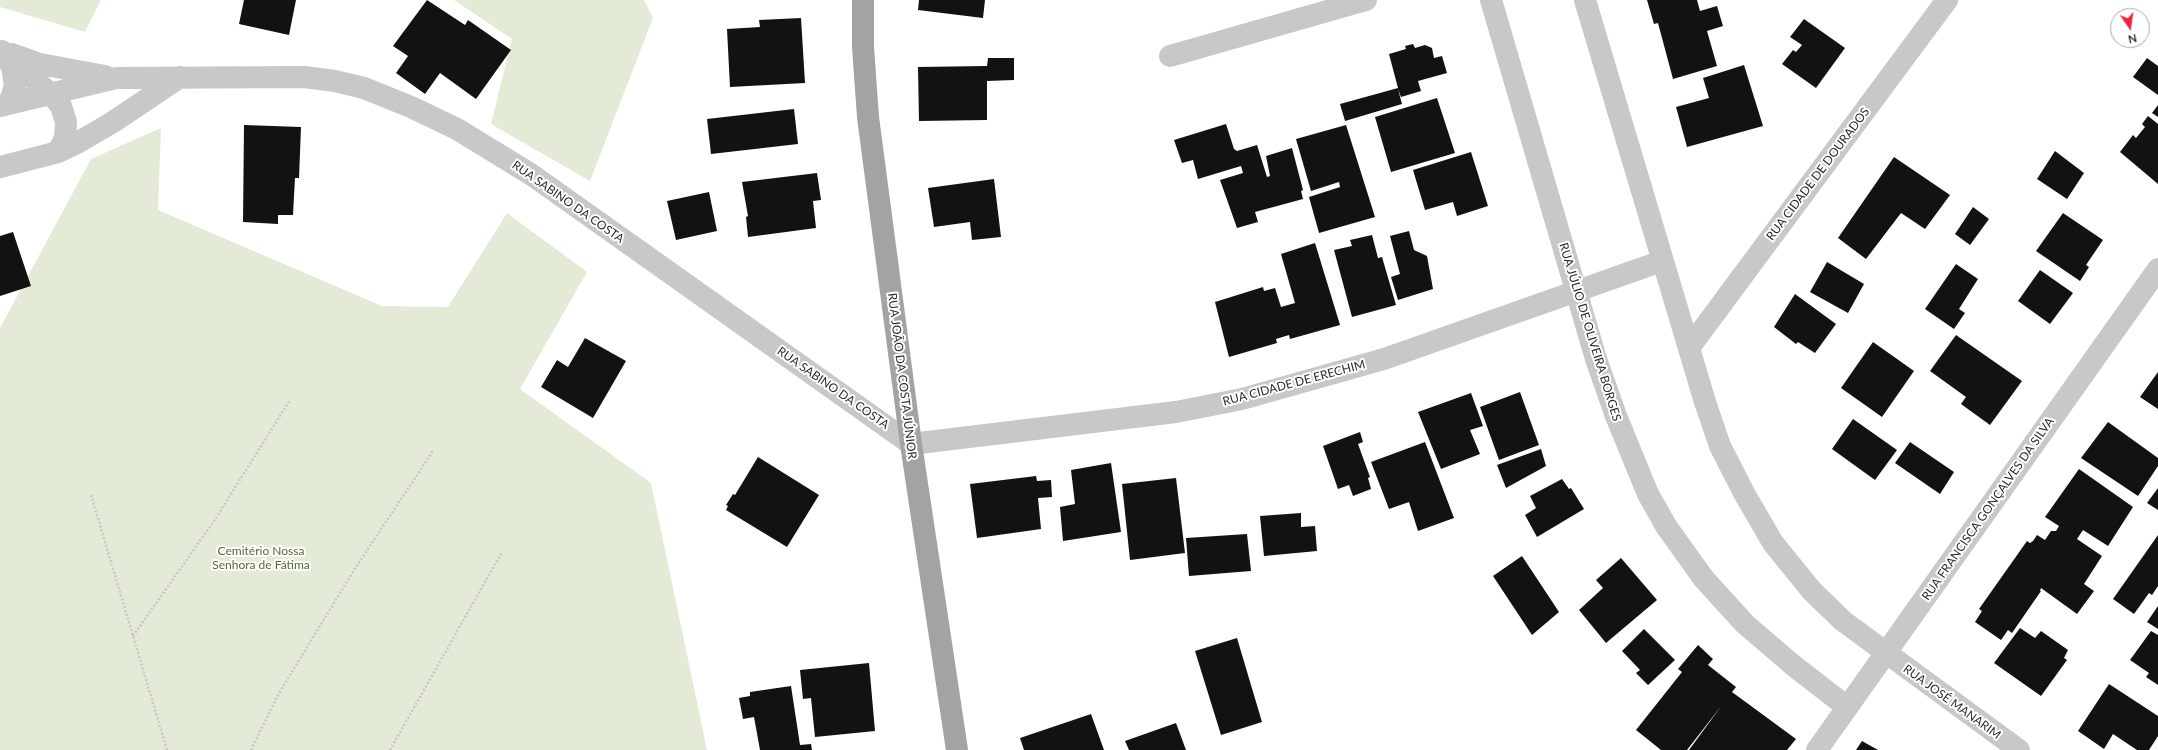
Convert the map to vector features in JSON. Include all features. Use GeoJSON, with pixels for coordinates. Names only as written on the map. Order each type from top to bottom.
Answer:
{"type":"FeatureCollection","features":[{"type":"Feature","properties":{"kind":"main road","name":"RUA JOÃO DA COSTA JÚNIOR"},"geometry":{"type":"LineString","coordinates":[[863,0],[863,48],[868,117],[911,444],[957,750]]}},
{"type":"Feature","properties":{"kind":"street"},"geometry":{"type":"LineString","coordinates":[[1170,56],[1366,0]]}},
{"type":"Feature","properties":{"kind":"street","name":"RUA JÚLIO DE OLIVEIRA BORGES"},"geometry":{"type":"LineString","coordinates":[[1491,0],[1596,359],[1616,416],[1648,494],[1666,526],[1704,579],[1745,624],[1794,666],[1847,706]]}},
{"type":"Feature","properties":{"kind":"street"},"geometry":{"type":"LineString","coordinates":[[1585,0],[1662,261],[1720,446],[1744,494],[1773,543],[1812,591],[1843,621],[1885,654]]}},
{"type":"Feature","properties":{"kind":"street","name":"RUA CIDADE DE DOURADOS"},"geometry":{"type":"LineString","coordinates":[[1689,348],[1947,0]]}},
{"type":"Feature","properties":{"kind":"street"},"geometry":{"type":"LineString","coordinates":[[1,51],[40,64],[116,78]]}},
{"type":"Feature","properties":{"kind":"street"},"geometry":{"type":"LineString","coordinates":[[1,51],[51,94],[61,106],[66,122],[65,138],[58,152]]}},
{"type":"Feature","properties":{"kind":"street"},"geometry":{"type":"LineString","coordinates":[[1,51],[12,67],[15,86],[5,105]]}},
{"type":"Feature","properties":{"kind":"street"},"geometry":{"type":"LineString","coordinates":[[0,166],[58,152],[113,122],[180,77]]}},
{"type":"Feature","properties":{"kind":"street","name":"RUA SABINO DA COSTA"},"geometry":{"type":"LineString","coordinates":[[116,78],[304,77],[336,81],[364,88],[411,107],[457,129],[532,175],[911,444]]}},
{"type":"Feature","properties":{"kind":"street"},"geometry":{"type":"LineString","coordinates":[[5,105],[116,78]]}},
{"type":"Feature","properties":{"kind":"street","name":"RUA CIDADE DE ERECHIM"},"geometry":{"type":"LineString","coordinates":[[911,444],[1176,412],[1242,399],[1384,359],[1662,261]]}},
{"type":"Feature","properties":{"kind":"street","name":"RUA FRANCISCA GONÇALVES DA SILVA"},"geometry":{"type":"LineString","coordinates":[[1817,750],[2158,268]]}},
{"type":"Feature","properties":{"kind":"street","name":"RUA JOSÉ MANARIM"},"geometry":{"type":"LineString","coordinates":[[1885,654],[2020,750]]}},
{"type":"Feature","properties":{"kind":"path"},"geometry":{"type":"LineString","coordinates":[[133,636],[214,521],[290,400]]}},
{"type":"Feature","properties":{"kind":"path"},"geometry":{"type":"LineString","coordinates":[[250,750],[279,693],[356,567],[433,451]]}},
{"type":"Feature","properties":{"kind":"path"},"geometry":{"type":"LineString","coordinates":[[92,495],[167,750]]}},
{"type":"Feature","properties":{"kind":"path"},"geometry":{"type":"LineString","coordinates":[[390,750],[502,552]]}},
{"type":"Feature","properties":{"kind":"green space"},"geometry":{"type":"Polygon","coordinates":[[[0,0],[101,0],[85,32],[0,7],[0,0]]]}},
{"type":"Feature","properties":{"kind":"green space"},"geometry":{"type":"Polygon","coordinates":[[[454,0],[644,0],[653,18],[590,181],[491,124],[512,39],[454,0]]]}},
{"type":"Feature","properties":{"kind":"green space","name":"Cemitério Nossa Senhora de Fátima"},"geometry":{"type":"Polygon","coordinates":[[[161,128],[158,210],[382,306],[448,307],[507,213],[587,272],[520,389],[651,483],[707,750],[0,750],[0,328],[91,159],[161,128]]]}},
{"type":"Feature","properties":{"kind":"building"},"geometry":{"type":"Polygon","coordinates":[[[244,0],[296,0],[289,35],[239,24],[244,0]]]}},
{"type":"Feature","properties":{"kind":"building"},"geometry":{"type":"Polygon","coordinates":[[[427,0],[465,25],[468,20],[511,50],[476,99],[440,73],[425,94],[396,73],[408,56],[393,46],[427,0]]]}},
{"type":"Feature","properties":{"kind":"building"},"geometry":{"type":"Polygon","coordinates":[[[919,0],[985,0],[983,18],[918,10],[919,0]]]}},
{"type":"Feature","properties":{"kind":"building"},"geometry":{"type":"Polygon","coordinates":[[[1647,0],[1697,0],[1700,11],[1717,6],[1723,26],[1707,31],[1717,66],[1673,79],[1658,23],[1654,24],[1647,0]]]}},
{"type":"Feature","properties":{"kind":"building"},"geometry":{"type":"Polygon","coordinates":[[[801,18],[805,83],[730,87],[727,29],[760,27],[759,20],[801,18]]]}},
{"type":"Feature","properties":{"kind":"building"},"geometry":{"type":"Polygon","coordinates":[[[1804,19],[1845,48],[1816,88],[1782,64],[1793,50],[1796,52],[1802,45],[1790,37],[1804,19]]]}},
{"type":"Feature","properties":{"kind":"building"},"geometry":{"type":"Polygon","coordinates":[[[1413,44],[1415,48],[1425,45],[1432,48],[1434,58],[1442,56],[1447,73],[1418,81],[1421,91],[1401,97],[1398,89],[1402,104],[1345,121],[1340,104],[1398,88],[1389,54],[1406,49],[1405,46],[1413,44]]]}},
{"type":"Feature","properties":{"kind":"building"},"geometry":{"type":"Polygon","coordinates":[[[988,58],[1014,58],[1014,80],[987,81],[987,120],[919,121],[918,67],[987,66],[988,58]]]}},
{"type":"Feature","properties":{"kind":"building"},"geometry":{"type":"Polygon","coordinates":[[[2147,58],[2158,66],[2158,95],[2133,77],[2147,58]]]}},
{"type":"Feature","properties":{"kind":"building"},"geometry":{"type":"Polygon","coordinates":[[[1744,65],[1763,126],[1687,147],[1676,107],[1709,98],[1703,78],[1744,65]]]}},
{"type":"Feature","properties":{"kind":"building"},"geometry":{"type":"Polygon","coordinates":[[[1437,98],[1455,153],[1391,172],[1375,117],[1437,98]]]}},
{"type":"Feature","properties":{"kind":"building"},"geometry":{"type":"Polygon","coordinates":[[[2158,105],[2158,117],[2152,113],[2158,105]]]}},
{"type":"Feature","properties":{"kind":"building"},"geometry":{"type":"Polygon","coordinates":[[[794,109],[798,144],[711,154],[707,119],[794,109]]]}},
{"type":"Feature","properties":{"kind":"building"},"geometry":{"type":"Polygon","coordinates":[[[2148,116],[2158,124],[2158,184],[2120,152],[2133,135],[2136,138],[2145,127],[2142,124],[2148,116]]]}},
{"type":"Feature","properties":{"kind":"building"},"geometry":{"type":"Polygon","coordinates":[[[1226,124],[1234,149],[1237,151],[1257,145],[1267,177],[1270,176],[1266,156],[1292,148],[1303,190],[1301,191],[1303,199],[1255,212],[1258,222],[1237,228],[1220,180],[1243,173],[1241,166],[1198,179],[1193,160],[1182,163],[1174,140],[1226,124]]]}},
{"type":"Feature","properties":{"kind":"building"},"geometry":{"type":"Polygon","coordinates":[[[244,125],[301,127],[299,178],[295,178],[293,215],[278,215],[278,224],[243,222],[244,125]]]}},
{"type":"Feature","properties":{"kind":"building"},"geometry":{"type":"Polygon","coordinates":[[[1346,125],[1375,217],[1319,233],[1309,197],[1340,187],[1339,182],[1311,191],[1296,139],[1346,125]]]}},
{"type":"Feature","properties":{"kind":"building"},"geometry":{"type":"Polygon","coordinates":[[[2055,151],[2084,173],[2067,199],[2037,179],[2055,151]]]}},
{"type":"Feature","properties":{"kind":"building"},"geometry":{"type":"Polygon","coordinates":[[[1471,152],[1488,206],[1457,216],[1453,202],[1425,210],[1413,170],[1471,152]]]}},
{"type":"Feature","properties":{"kind":"building"},"geometry":{"type":"Polygon","coordinates":[[[1894,157],[1950,195],[1925,229],[1901,213],[1866,259],[1838,238],[1894,157]]]}},
{"type":"Feature","properties":{"kind":"building"},"geometry":{"type":"Polygon","coordinates":[[[817,173],[821,200],[813,201],[816,228],[748,237],[746,217],[748,216],[742,182],[817,173]]]}},
{"type":"Feature","properties":{"kind":"building"},"geometry":{"type":"Polygon","coordinates":[[[994,179],[1001,237],[972,240],[970,222],[934,227],[928,188],[994,179]]]}},
{"type":"Feature","properties":{"kind":"building"},"geometry":{"type":"Polygon","coordinates":[[[709,192],[717,231],[676,240],[667,201],[709,192]]]}},
{"type":"Feature","properties":{"kind":"building"},"geometry":{"type":"Polygon","coordinates":[[[1973,207],[1989,219],[1970,245],[1955,234],[1973,207]]]}},
{"type":"Feature","properties":{"kind":"building"},"geometry":{"type":"Polygon","coordinates":[[[2063,213],[2103,240],[2086,265],[2089,267],[2080,281],[2036,251],[2063,213]]]}},
{"type":"Feature","properties":{"kind":"building"},"geometry":{"type":"Polygon","coordinates":[[[1409,231],[1414,250],[1427,256],[1433,289],[1398,300],[1391,277],[1400,274],[1390,236],[1409,231]]]}},
{"type":"Feature","properties":{"kind":"building"},"geometry":{"type":"Polygon","coordinates":[[[13,232],[31,286],[0,296],[0,236],[13,232]]]}},
{"type":"Feature","properties":{"kind":"building"},"geometry":{"type":"Polygon","coordinates":[[[1372,235],[1378,258],[1382,257],[1396,305],[1352,317],[1334,250],[1352,246],[1350,240],[1372,235]]]}},
{"type":"Feature","properties":{"kind":"building"},"geometry":{"type":"Polygon","coordinates":[[[1315,243],[1340,325],[1290,339],[1289,335],[1276,339],[1277,343],[1229,357],[1215,302],[1263,287],[1264,291],[1275,288],[1281,307],[1295,303],[1281,254],[1315,243]]]}},
{"type":"Feature","properties":{"kind":"building"},"geometry":{"type":"Polygon","coordinates":[[[1827,262],[1864,284],[1848,313],[1810,292],[1827,262]]]}},
{"type":"Feature","properties":{"kind":"building"},"geometry":{"type":"Polygon","coordinates":[[[1956,264],[1978,279],[1959,309],[1965,313],[1954,329],[1925,309],[1956,264]]]}},
{"type":"Feature","properties":{"kind":"building"},"geometry":{"type":"Polygon","coordinates":[[[2040,270],[2073,293],[2050,324],[2018,301],[2040,270]]]}},
{"type":"Feature","properties":{"kind":"building"},"geometry":{"type":"Polygon","coordinates":[[[1795,294],[1836,324],[1815,353],[1798,342],[1796,344],[1774,327],[1795,294]]]}},
{"type":"Feature","properties":{"kind":"building"},"geometry":{"type":"Polygon","coordinates":[[[1956,335],[2022,381],[1990,425],[1961,404],[1966,397],[1930,371],[1956,335]]]}},
{"type":"Feature","properties":{"kind":"building"},"geometry":{"type":"Polygon","coordinates":[[[585,338],[626,361],[593,418],[541,387],[557,360],[568,367],[585,338]]]}},
{"type":"Feature","properties":{"kind":"building"},"geometry":{"type":"Polygon","coordinates":[[[1873,342],[1914,371],[1882,417],[1841,388],[1873,342]]]}},
{"type":"Feature","properties":{"kind":"building"},"geometry":{"type":"Polygon","coordinates":[[[2158,372],[2158,409],[2140,397],[2158,372]]]}},
{"type":"Feature","properties":{"kind":"building"},"geometry":{"type":"Polygon","coordinates":[[[1520,392],[1539,445],[1499,460],[1480,407],[1520,392]]]}},
{"type":"Feature","properties":{"kind":"building"},"geometry":{"type":"Polygon","coordinates":[[[1471,393],[1483,426],[1470,430],[1480,454],[1441,469],[1418,412],[1471,393]]]}},
{"type":"Feature","properties":{"kind":"building"},"geometry":{"type":"Polygon","coordinates":[[[1853,419],[1897,450],[1875,480],[1832,449],[1853,419]]]}},
{"type":"Feature","properties":{"kind":"building"},"geometry":{"type":"Polygon","coordinates":[[[2108,422],[2158,458],[2158,466],[2138,496],[2081,458],[2108,422]]]}},
{"type":"Feature","properties":{"kind":"building"},"geometry":{"type":"Polygon","coordinates":[[[1360,432],[1363,442],[1358,444],[1370,477],[1368,478],[1371,489],[1353,496],[1349,485],[1338,489],[1323,446],[1360,432]]]}},
{"type":"Feature","properties":{"kind":"building"},"geometry":{"type":"Polygon","coordinates":[[[1425,442],[1454,518],[1418,531],[1409,502],[1389,509],[1371,462],[1425,442]]]}},
{"type":"Feature","properties":{"kind":"building"},"geometry":{"type":"Polygon","coordinates":[[[1910,442],[1954,472],[1940,494],[1895,463],[1910,442]]]}},
{"type":"Feature","properties":{"kind":"building"},"geometry":{"type":"Polygon","coordinates":[[[1541,449],[1546,466],[1506,488],[1497,465],[1541,449]]]}},
{"type":"Feature","properties":{"kind":"building"},"geometry":{"type":"Polygon","coordinates":[[[758,457],[819,495],[787,547],[726,510],[728,506],[726,505],[733,494],[735,495],[758,457]]]}},
{"type":"Feature","properties":{"kind":"building"},"geometry":{"type":"Polygon","coordinates":[[[1111,463],[1121,532],[1063,541],[1060,507],[1075,504],[1071,470],[1111,463]]]}},
{"type":"Feature","properties":{"kind":"building"},"geometry":{"type":"Polygon","coordinates":[[[2079,469],[2133,507],[2108,546],[2083,530],[2077,539],[2102,556],[2084,584],[2094,591],[2077,614],[2041,588],[2041,591],[2012,633],[2008,630],[2001,640],[1975,622],[1982,611],[1979,609],[2027,541],[2030,543],[2037,535],[2045,540],[2051,531],[2056,531],[2059,526],[2045,517],[2079,469]]]}},
{"type":"Feature","properties":{"kind":"building"},"geometry":{"type":"Polygon","coordinates":[[[1036,476],[1037,481],[1051,480],[1052,497],[1038,498],[1041,529],[977,538],[970,484],[1036,476]]]}},
{"type":"Feature","properties":{"kind":"building"},"geometry":{"type":"Polygon","coordinates":[[[1176,478],[1185,553],[1130,560],[1122,484],[1176,478]]]}},
{"type":"Feature","properties":{"kind":"building"},"geometry":{"type":"Polygon","coordinates":[[[1562,479],[1569,489],[1571,488],[1584,509],[1537,537],[1525,515],[1536,508],[1530,496],[1562,479]]]}},
{"type":"Feature","properties":{"kind":"building"},"geometry":{"type":"Polygon","coordinates":[[[2158,488],[2158,510],[2147,503],[2158,488]]]}},
{"type":"Feature","properties":{"kind":"building"},"geometry":{"type":"Polygon","coordinates":[[[1301,513],[1301,527],[1315,526],[1317,551],[1264,556],[1260,516],[1301,513]]]}},
{"type":"Feature","properties":{"kind":"building"},"geometry":{"type":"Polygon","coordinates":[[[1247,534],[1251,571],[1189,576],[1186,538],[1247,534]]]}},
{"type":"Feature","properties":{"kind":"building"},"geometry":{"type":"Polygon","coordinates":[[[2158,535],[2158,586],[2152,595],[2149,593],[2134,614],[2113,599],[2158,535]]]}},
{"type":"Feature","properties":{"kind":"building"},"geometry":{"type":"Polygon","coordinates":[[[1522,556],[1559,612],[1532,635],[1493,576],[1522,556]]]}},
{"type":"Feature","properties":{"kind":"building"},"geometry":{"type":"Polygon","coordinates":[[[1621,558],[1657,600],[1606,643],[1579,610],[1603,588],[1596,580],[1621,558]]]}},
{"type":"Feature","properties":{"kind":"building"},"geometry":{"type":"Polygon","coordinates":[[[2158,606],[2158,629],[2147,622],[2158,606]]]}},
{"type":"Feature","properties":{"kind":"building"},"geometry":{"type":"Polygon","coordinates":[[[2020,628],[2035,638],[2041,631],[2068,650],[2064,658],[2067,660],[2041,696],[1994,663],[2020,628]]]}},
{"type":"Feature","properties":{"kind":"building"},"geometry":{"type":"Polygon","coordinates":[[[1644,629],[1675,660],[1648,685],[1636,673],[1640,670],[1622,651],[1644,629]]]}},
{"type":"Feature","properties":{"kind":"building"},"geometry":{"type":"Polygon","coordinates":[[[2151,631],[2158,635],[2158,685],[2146,677],[2149,673],[2130,660],[2151,631]]]}},
{"type":"Feature","properties":{"kind":"building"},"geometry":{"type":"Polygon","coordinates":[[[1237,638],[1262,722],[1221,735],[1195,651],[1237,638]]]}},
{"type":"Feature","properties":{"kind":"building"},"geometry":{"type":"Polygon","coordinates":[[[1698,645],[1713,659],[1708,665],[1736,687],[1732,692],[1796,739],[1787,750],[1689,750],[1722,705],[1687,750],[1661,750],[1636,730],[1682,672],[1678,669],[1698,645]]]}},
{"type":"Feature","properties":{"kind":"building"},"geometry":{"type":"Polygon","coordinates":[[[869,663],[875,731],[815,737],[811,698],[803,699],[800,670],[869,663]]]}},
{"type":"Feature","properties":{"kind":"building"},"geometry":{"type":"Polygon","coordinates":[[[2109,684],[2158,716],[2158,736],[2149,750],[2137,750],[2113,734],[2104,749],[2078,731],[2109,684]]]}},
{"type":"Feature","properties":{"kind":"building"},"geometry":{"type":"Polygon","coordinates":[[[791,686],[800,745],[811,744],[812,750],[760,750],[754,717],[743,719],[739,698],[750,696],[750,692],[791,686]]]}},
{"type":"Feature","properties":{"kind":"building"},"geometry":{"type":"Polygon","coordinates":[[[1091,714],[1104,750],[1024,750],[1020,738],[1091,714]]]}},
{"type":"Feature","properties":{"kind":"building"},"geometry":{"type":"Polygon","coordinates":[[[1176,723],[1186,750],[1129,750],[1125,741],[1176,723]]]}},
{"type":"Feature","properties":{"kind":"building"},"geometry":{"type":"Polygon","coordinates":[[[1862,741],[1878,750],[1856,750],[1862,741]]]}}]}
